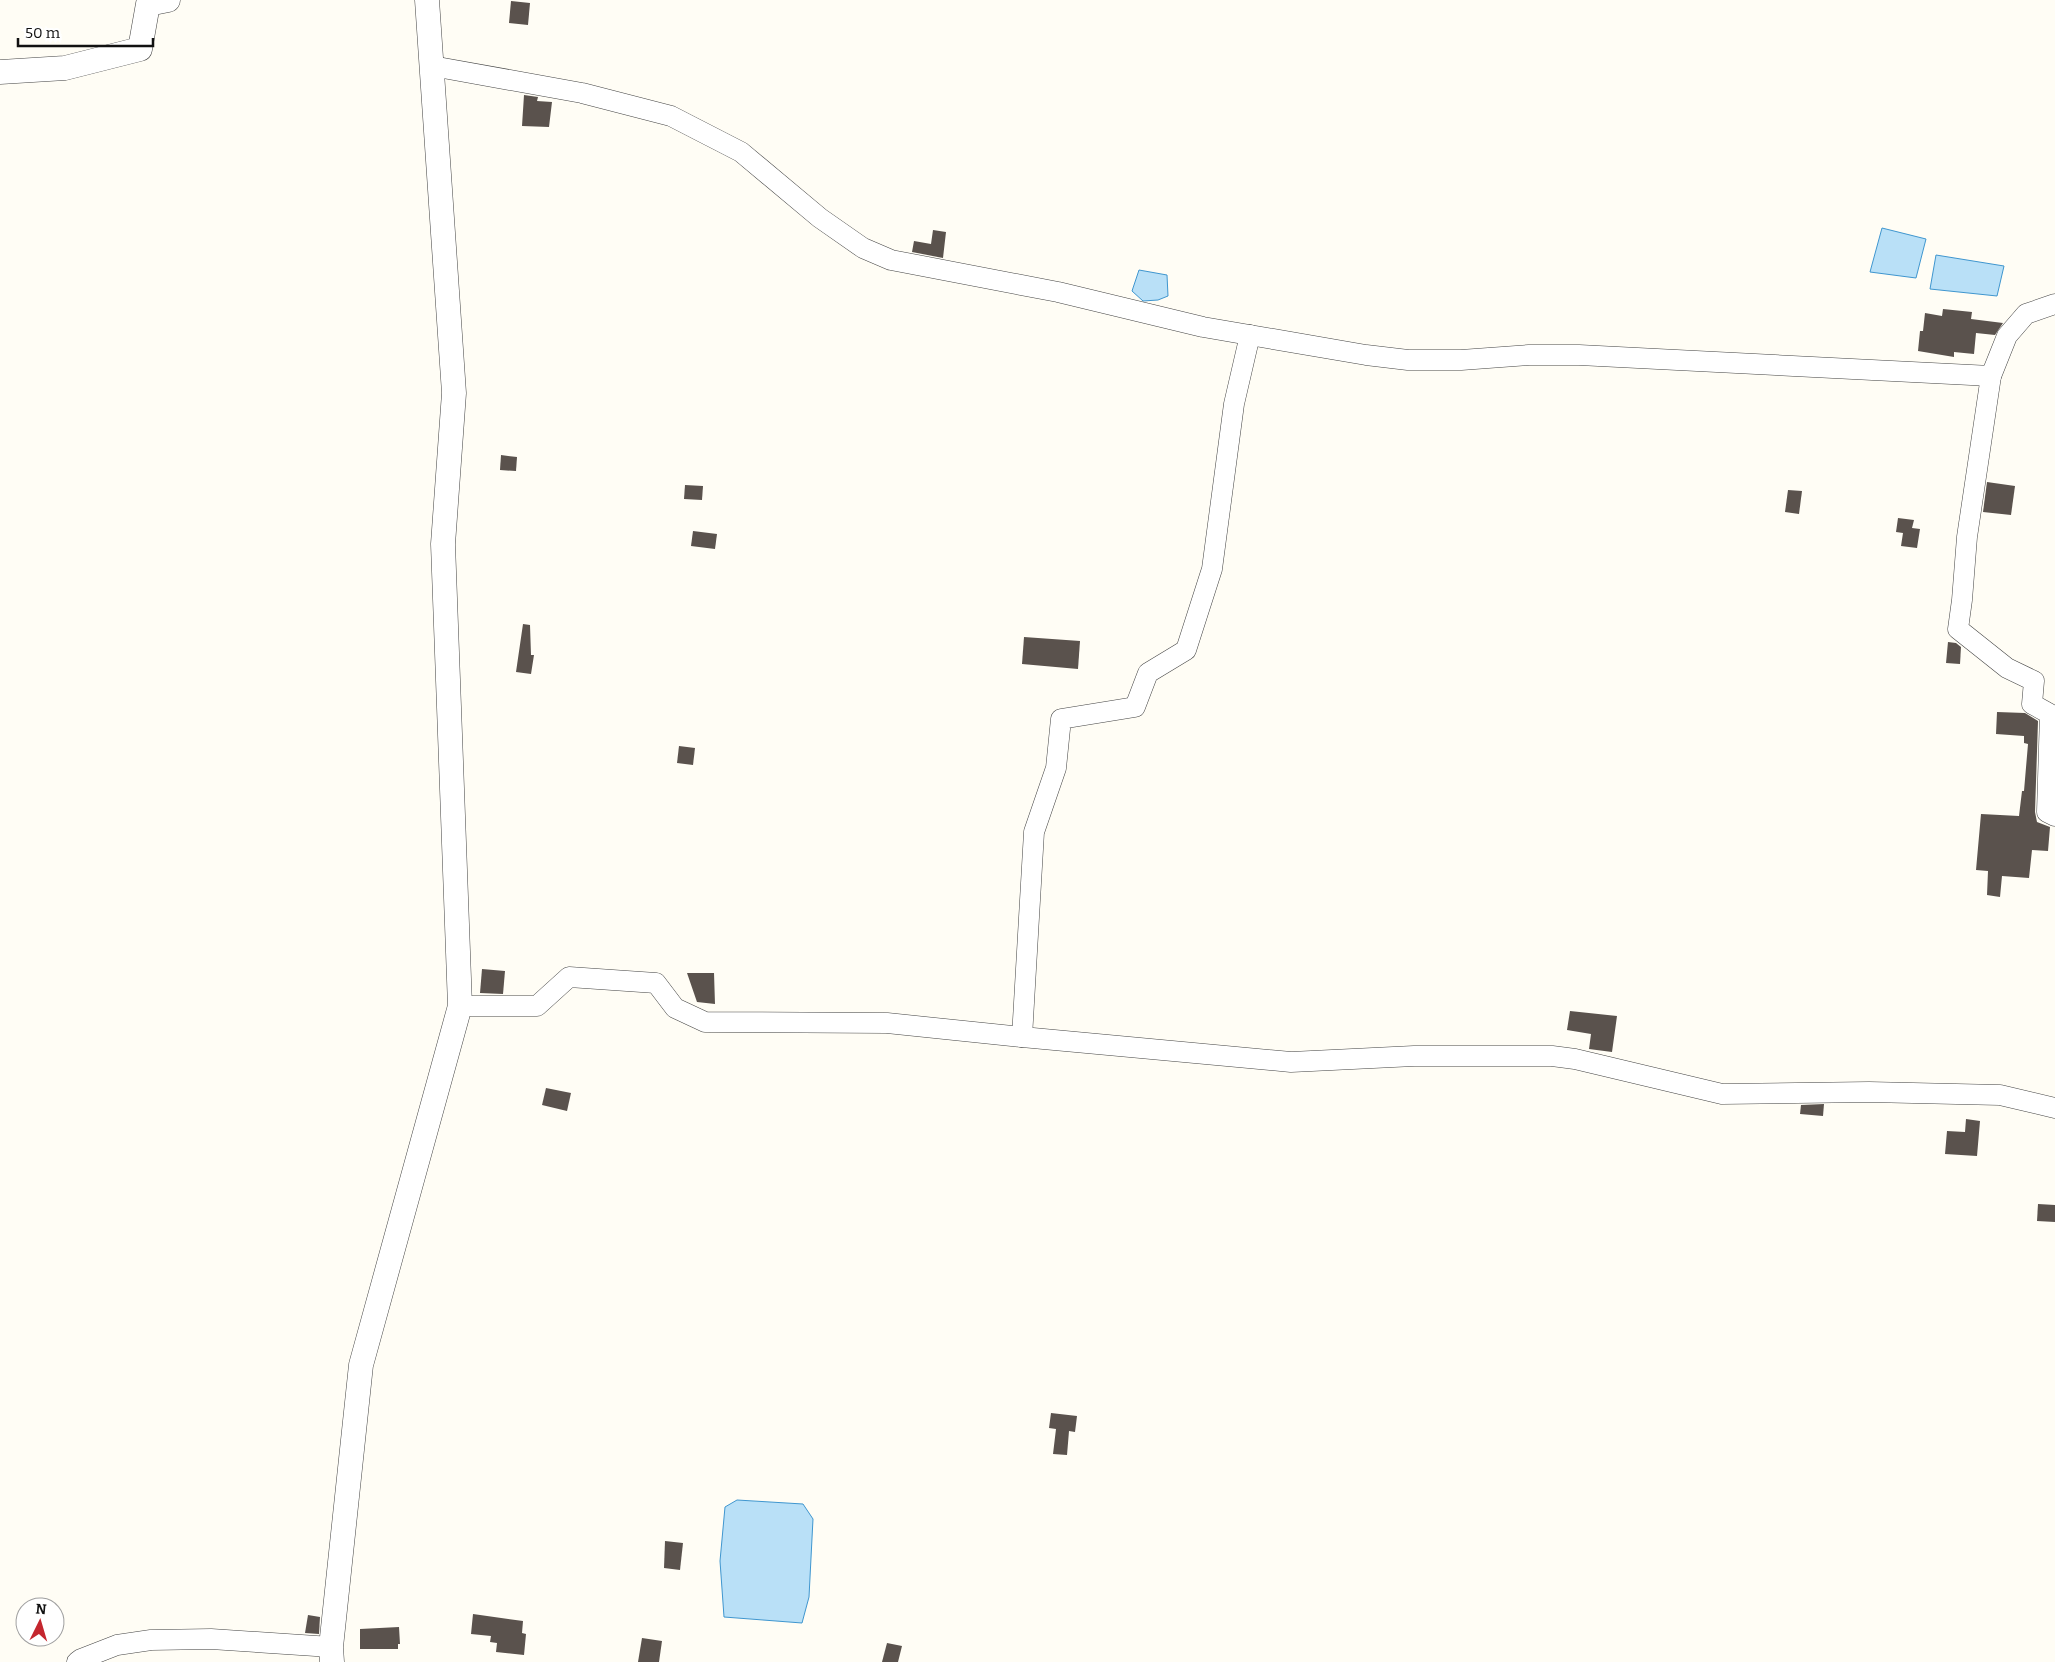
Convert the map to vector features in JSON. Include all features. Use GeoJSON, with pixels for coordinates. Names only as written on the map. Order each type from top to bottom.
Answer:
{"type":"FeatureCollection","features":[{"type":"Feature","properties":{"kind":"street"},"geometry":{"type":"LineString","coordinates":[[0,72],[65,68],[140,49],[148,4],[168,0]]}},
{"type":"Feature","properties":{"kind":"street"},"geometry":{"type":"LineString","coordinates":[[77,1662],[117,1645],[151,1640],[210,1640],[332,1654],[360,1365],[460,1006],[443,544],[454,393],[427,0]]}},
{"type":"Feature","properties":{"kind":"street"},"geometry":{"type":"LineString","coordinates":[[432,66],[582,93],[671,116],[741,152],[820,218],[863,248],[891,260],[1058,292],[1203,327],[1366,355],[1408,360],[1461,360],[1529,355],[1579,356],[1991,376]]}},
{"type":"Feature","properties":{"kind":"street"},"geometry":{"type":"LineString","coordinates":[[2055,304],[2026,314],[2007,336],[1991,376],[1967,537],[1958,629],[2007,668],[2034,681],[2032,704],[2050,714],[2047,812],[2055,816]]}},
{"type":"Feature","properties":{"kind":"street"},"geometry":{"type":"LineString","coordinates":[[1022,1037],[1034,832],[1056,768],[1061,719],[1135,707],[1148,673],[1186,650],[1212,569],[1234,404],[1250,335]]}},
{"type":"Feature","properties":{"kind":"street"},"geometry":{"type":"LineString","coordinates":[[460,1006],[537,1006],[569,977],[656,983],[674,1008],[705,1022],[887,1023],[1291,1062],[1414,1056],[1552,1056],[1574,1059],[1722,1094],[1869,1092],[2000,1094],[2055,1108]]}},
{"type":"Feature","properties":{"kind":"water"},"geometry":{"type":"Polygon","coordinates":[[[1882,228],[1926,239],[1916,278],[1870,272],[1882,228]]]}},
{"type":"Feature","properties":{"kind":"water"},"geometry":{"type":"Polygon","coordinates":[[[1936,255],[2004,266],[1997,296],[1930,289],[1936,255]]]}},
{"type":"Feature","properties":{"kind":"water"},"geometry":{"type":"Polygon","coordinates":[[[1139,270],[1167,275],[1168,296],[1158,300],[1143,301],[1132,291],[1139,270]]]}},
{"type":"Feature","properties":{"kind":"water"},"geometry":{"type":"Polygon","coordinates":[[[737,1500],[803,1504],[813,1519],[809,1597],[802,1623],[724,1617],[720,1561],[725,1507],[737,1500]]]}},
{"type":"Feature","properties":{"kind":"building"},"geometry":{"type":"Polygon","coordinates":[[[511,1],[530,3],[528,25],[509,23],[511,1]]]}},
{"type":"Feature","properties":{"kind":"building"},"geometry":{"type":"Polygon","coordinates":[[[524,95],[538,97],[537,101],[552,102],[549,127],[522,126],[524,95]]]}},
{"type":"Feature","properties":{"kind":"building"},"geometry":{"type":"Polygon","coordinates":[[[933,230],[946,232],[943,258],[912,252],[914,241],[931,244],[933,230]]]}},
{"type":"Feature","properties":{"kind":"building"},"geometry":{"type":"Polygon","coordinates":[[[1943,309],[1972,312],[1971,319],[2003,323],[1995,335],[1976,333],[1974,354],[1954,352],[1954,357],[1918,351],[1920,331],[1923,331],[1925,313],[1942,316],[1943,309]]]}},
{"type":"Feature","properties":{"kind":"building"},"geometry":{"type":"Polygon","coordinates":[[[501,455],[517,457],[516,471],[500,470],[501,455]]]}},
{"type":"Feature","properties":{"kind":"building"},"geometry":{"type":"Polygon","coordinates":[[[1987,482],[2015,486],[2011,515],[1983,512],[1987,482]]]}},
{"type":"Feature","properties":{"kind":"building"},"geometry":{"type":"Polygon","coordinates":[[[685,485],[703,486],[702,500],[684,499],[685,485]]]}},
{"type":"Feature","properties":{"kind":"building"},"geometry":{"type":"Polygon","coordinates":[[[1788,490],[1802,491],[1799,514],[1785,512],[1788,490]]]}},
{"type":"Feature","properties":{"kind":"building"},"geometry":{"type":"Polygon","coordinates":[[[1898,518],[1914,520],[1912,528],[1920,529],[1917,548],[1901,546],[1903,533],[1896,532],[1898,518]]]}},
{"type":"Feature","properties":{"kind":"building"},"geometry":{"type":"Polygon","coordinates":[[[693,531],[717,534],[715,549],[691,546],[693,531]]]}},
{"type":"Feature","properties":{"kind":"building"},"geometry":{"type":"Polygon","coordinates":[[[523,624],[530,625],[531,655],[534,655],[531,674],[516,672],[523,624]]]}},
{"type":"Feature","properties":{"kind":"building"},"geometry":{"type":"Polygon","coordinates":[[[1024,637],[1080,641],[1078,669],[1022,664],[1024,637]]]}},
{"type":"Feature","properties":{"kind":"building"},"geometry":{"type":"Polygon","coordinates":[[[1948,642],[1956,643],[1961,647],[1960,664],[1946,663],[1948,642]]]}},
{"type":"Feature","properties":{"kind":"building"},"geometry":{"type":"Polygon","coordinates":[[[1997,712],[2025,713],[2038,721],[2035,812],[2037,822],[2050,827],[2048,851],[2032,850],[2029,878],[2002,876],[2000,897],[1987,895],[1988,871],[1976,870],[1981,814],[2019,816],[2022,791],[2024,791],[2028,744],[2024,743],[2024,736],[1996,734],[1997,712]]]}},
{"type":"Feature","properties":{"kind":"building"},"geometry":{"type":"Polygon","coordinates":[[[679,746],[695,748],[693,765],[677,763],[679,746]]]}},
{"type":"Feature","properties":{"kind":"building"},"geometry":{"type":"Polygon","coordinates":[[[482,969],[505,971],[503,994],[480,993],[482,969]]]}},
{"type":"Feature","properties":{"kind":"building"},"geometry":{"type":"Polygon","coordinates":[[[687,973],[714,973],[715,1004],[697,1002],[687,973]]]}},
{"type":"Feature","properties":{"kind":"building"},"geometry":{"type":"Polygon","coordinates":[[[1570,1011],[1617,1016],[1612,1052],[1589,1049],[1591,1034],[1567,1030],[1570,1011]]]}},
{"type":"Feature","properties":{"kind":"building"},"geometry":{"type":"Polygon","coordinates":[[[546,1088],[571,1093],[567,1111],[542,1105],[546,1088]]]}},
{"type":"Feature","properties":{"kind":"building"},"geometry":{"type":"Polygon","coordinates":[[[1824,1104],[1823,1116],[1800,1114],[1801,1105],[1824,1104]]]}},
{"type":"Feature","properties":{"kind":"building"},"geometry":{"type":"Polygon","coordinates":[[[1966,1119],[1980,1121],[1977,1156],[1945,1154],[1947,1131],[1965,1132],[1966,1119]]]}},
{"type":"Feature","properties":{"kind":"building"},"geometry":{"type":"Polygon","coordinates":[[[2038,1204],[2055,1205],[2055,1222],[2037,1221],[2038,1204]]]}},
{"type":"Feature","properties":{"kind":"building"},"geometry":{"type":"Polygon","coordinates":[[[1051,1413],[1077,1416],[1075,1432],[1069,1431],[1067,1455],[1053,1454],[1056,1429],[1049,1428],[1051,1413]]]}},
{"type":"Feature","properties":{"kind":"building"},"geometry":{"type":"Polygon","coordinates":[[[665,1541],[683,1543],[680,1570],[664,1568],[665,1541]]]}},
{"type":"Feature","properties":{"kind":"building"},"geometry":{"type":"Polygon","coordinates":[[[473,1614],[523,1621],[522,1633],[526,1634],[524,1655],[496,1652],[497,1643],[490,1642],[491,1636],[471,1634],[473,1614]]]}},
{"type":"Feature","properties":{"kind":"building"},"geometry":{"type":"Polygon","coordinates":[[[308,1615],[320,1617],[319,1634],[305,1633],[308,1615]]]}},
{"type":"Feature","properties":{"kind":"building"},"geometry":{"type":"Polygon","coordinates":[[[399,1627],[400,1644],[398,1644],[398,1649],[360,1649],[360,1629],[399,1627]]]}},
{"type":"Feature","properties":{"kind":"building"},"geometry":{"type":"Polygon","coordinates":[[[642,1638],[662,1641],[659,1662],[638,1662],[642,1638]]]}},
{"type":"Feature","properties":{"kind":"building"},"geometry":{"type":"Polygon","coordinates":[[[887,1643],[902,1646],[898,1662],[882,1662],[887,1643]]]}}]}
